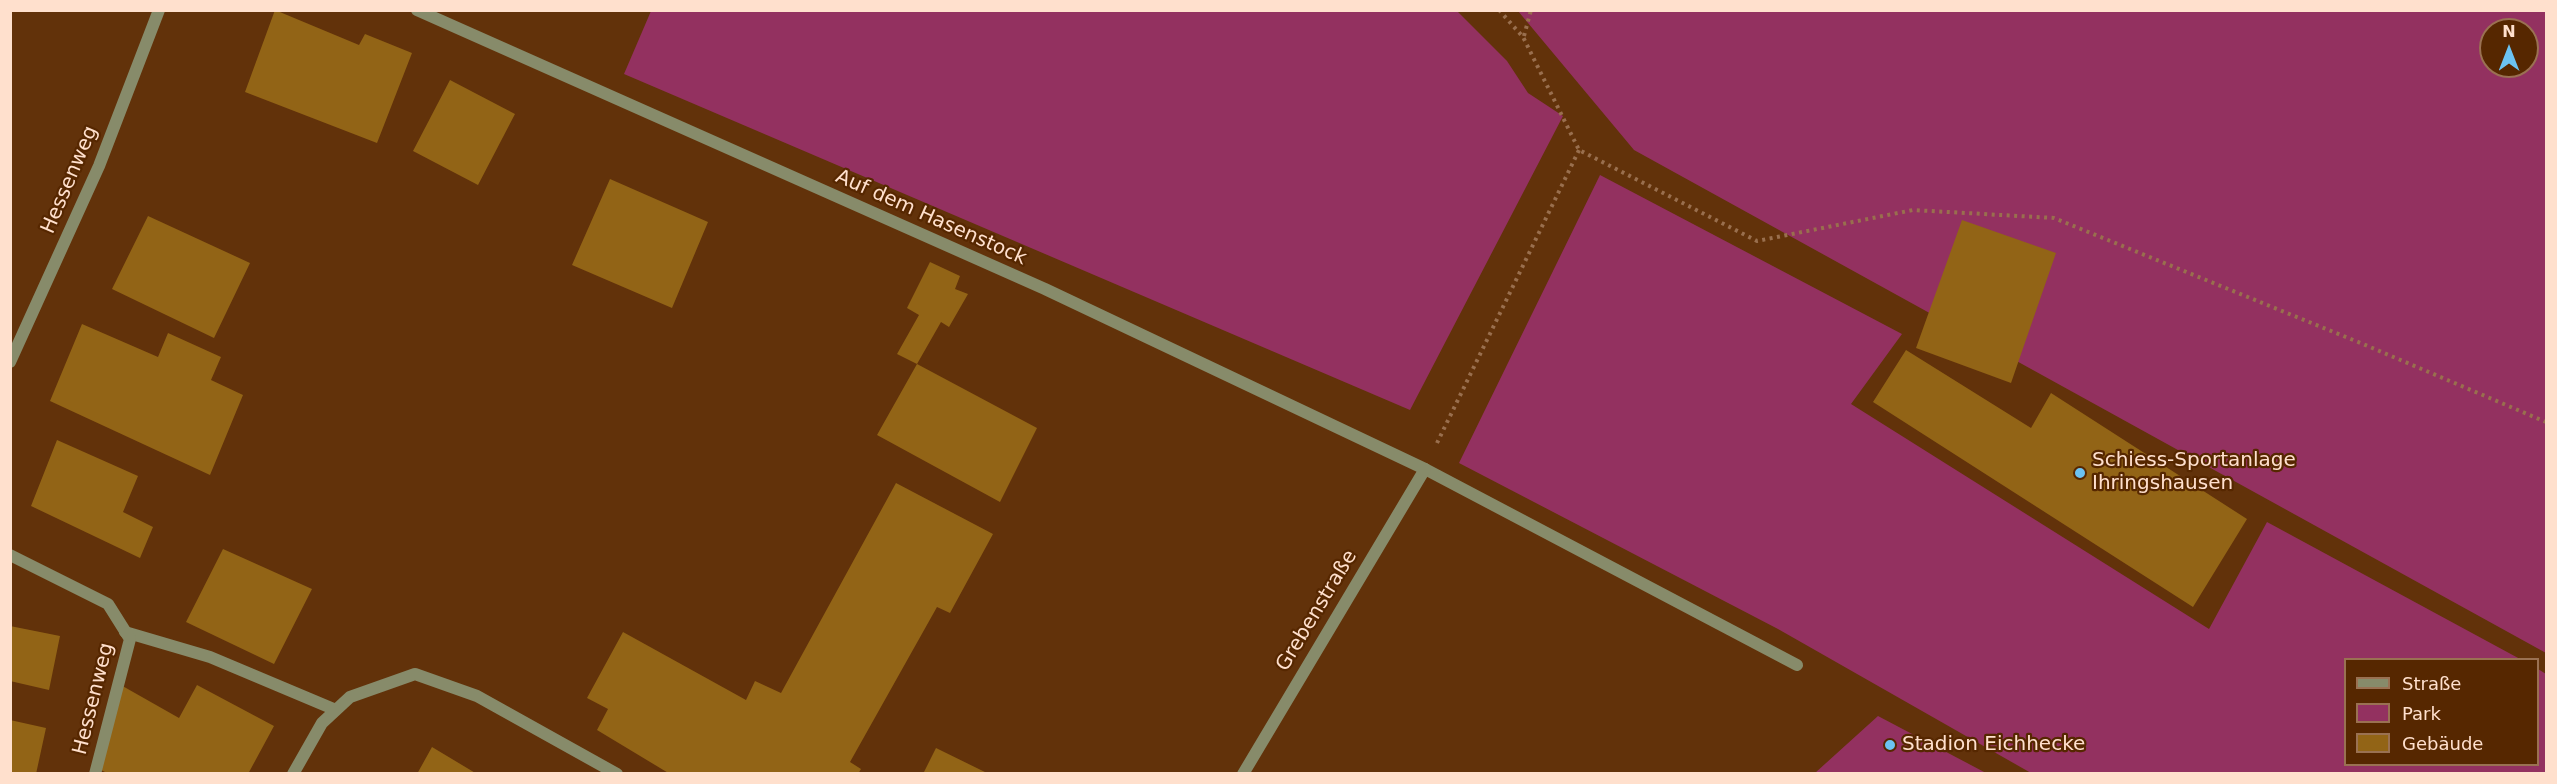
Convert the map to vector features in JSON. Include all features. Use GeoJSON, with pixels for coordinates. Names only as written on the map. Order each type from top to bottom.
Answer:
{"type":"FeatureCollection","features":[{"type":"Feature","properties":{"kind":"street","name":"Hessenweg"},"geometry":{"type":"LineString","coordinates":[[10,363],[99,166],[159,10]]}},
{"type":"Feature","properties":{"kind":"street","name":"Auf dem Hasenstock"},"geometry":{"type":"LineString","coordinates":[[417,10],[1045,290],[1425,469],[1797,665]]}},
{"type":"Feature","properties":{"kind":"street","name":"Grebenstraße"},"geometry":{"type":"LineString","coordinates":[[1243,774],[1425,469]]}},
{"type":"Feature","properties":{"kind":"street","name":"Hessenweg"},"geometry":{"type":"LineString","coordinates":[[10,555],[108,604],[130,639],[95,774]]}},
{"type":"Feature","properties":{"kind":"street"},"geometry":{"type":"LineString","coordinates":[[125,632],[210,657],[336,710]]}},
{"type":"Feature","properties":{"kind":"street"},"geometry":{"type":"LineString","coordinates":[[293,774],[322,723],[350,698],[415,674],[477,696],[616,774]]}},
{"type":"Feature","properties":{"kind":"path"},"geometry":{"type":"LineString","coordinates":[[1499,10],[1523,37],[1579,150],[1757,241],[1913,210],[2054,218],[2547,422]]}},
{"type":"Feature","properties":{"kind":"path"},"geometry":{"type":"LineString","coordinates":[[1523,37],[1531,10]]}},
{"type":"Feature","properties":{"kind":"path"},"geometry":{"type":"LineString","coordinates":[[1425,469],[1579,150]]}},
{"type":"Feature","properties":{"kind":"green space"},"geometry":{"type":"Polygon","coordinates":[[[1456,10],[1507,61],[1528,93],[1563,116],[1410,410],[624,74],[651,11],[1456,10]]]}},
{"type":"Feature","properties":{"kind":"green space"},"geometry":{"type":"Polygon","coordinates":[[[1518,11],[2546,11],[2546,653],[1634,150],[1518,11]]]}},
{"type":"Feature","properties":{"kind":"green space"},"geometry":{"type":"Polygon","coordinates":[[[1600,175],[1902,334],[1851,404],[2209,629],[2267,522],[2518,658],[2344,658],[2344,766],[2539,766],[2539,670],[2546,674],[2546,773],[2031,773],[1778,629],[1459,463],[1600,175]]]}},
{"type":"Feature","properties":{"kind":"green space","name":"Stadion Eichhecke"},"geometry":{"type":"Polygon","coordinates":[[[1878,716],[1986,773],[1815,773],[1878,716]]]}},
{"type":"Feature","properties":{"kind":"building"},"geometry":{"type":"Polygon","coordinates":[[[275,10],[359,45],[365,34],[412,53],[377,143],[245,92],[275,10]]]}},
{"type":"Feature","properties":{"kind":"building"},"geometry":{"type":"Polygon","coordinates":[[[450,80],[515,114],[478,185],[413,151],[450,80]]]}},
{"type":"Feature","properties":{"kind":"building"},"geometry":{"type":"Polygon","coordinates":[[[610,179],[708,222],[672,308],[572,265],[610,179]]]}},
{"type":"Feature","properties":{"kind":"building"},"geometry":{"type":"Polygon","coordinates":[[[148,216],[250,263],[214,338],[112,289],[148,216]]]}},
{"type":"Feature","properties":{"kind":"building"},"geometry":{"type":"Polygon","coordinates":[[[1962,220],[2056,253],[2011,383],[1916,348],[1962,220]]]}},
{"type":"Feature","properties":{"kind":"building"},"geometry":{"type":"Polygon","coordinates":[[[930,262],[960,276],[955,289],[968,294],[949,327],[941,322],[917,364],[897,354],[919,315],[907,308],[930,262]]]}},
{"type":"Feature","properties":{"kind":"building"},"geometry":{"type":"Polygon","coordinates":[[[82,324],[158,357],[168,333],[221,357],[211,380],[243,395],[210,475],[50,401],[82,324]]]}},
{"type":"Feature","properties":{"kind":"building","name":"Schiess-Sportanlage Ihringshausen"},"geometry":{"type":"Polygon","coordinates":[[[1906,350],[2031,428],[2051,393],[2247,519],[2193,607],[1873,402],[1906,350]]]}},
{"type":"Feature","properties":{"kind":"building"},"geometry":{"type":"Polygon","coordinates":[[[917,364],[1037,428],[1000,502],[877,435],[917,364]]]}},
{"type":"Feature","properties":{"kind":"building"},"geometry":{"type":"Polygon","coordinates":[[[57,440],[138,476],[123,512],[153,527],[140,558],[31,506],[57,440]]]}},
{"type":"Feature","properties":{"kind":"building"},"geometry":{"type":"Polygon","coordinates":[[[896,483],[993,534],[950,613],[937,607],[850,762],[861,769],[858,774],[670,774],[597,730],[608,709],[587,698],[623,632],[746,700],[755,681],[781,693],[896,483]]]}},
{"type":"Feature","properties":{"kind":"building"},"geometry":{"type":"Polygon","coordinates":[[[223,549],[312,589],[274,664],[186,622],[223,549]]]}},
{"type":"Feature","properties":{"kind":"building"},"geometry":{"type":"Polygon","coordinates":[[[10,626],[60,636],[49,690],[10,681],[10,626]]]}},
{"type":"Feature","properties":{"kind":"building"},"geometry":{"type":"Polygon","coordinates":[[[119,684],[179,718],[197,685],[274,726],[248,774],[109,774],[99,769],[119,684]]]}},
{"type":"Feature","properties":{"kind":"building"},"geometry":{"type":"Polygon","coordinates":[[[10,720],[46,728],[36,774],[10,774],[10,720]]]}},
{"type":"Feature","properties":{"kind":"building"},"geometry":{"type":"Polygon","coordinates":[[[432,747],[477,774],[417,774],[432,747]]]}},
{"type":"Feature","properties":{"kind":"building"},"geometry":{"type":"Polygon","coordinates":[[[936,748],[989,774],[923,774],[936,748]]]}},
{"type":"Feature","properties":{"kind":"place","name":"Schiess-Sportanlage Ihringshausen"},"geometry":{"type":"Point","coordinates":[2080,473]}},
{"type":"Feature","properties":{"kind":"place","name":"Stadion Eichhecke"},"geometry":{"type":"Point","coordinates":[1890,745]}}]}
